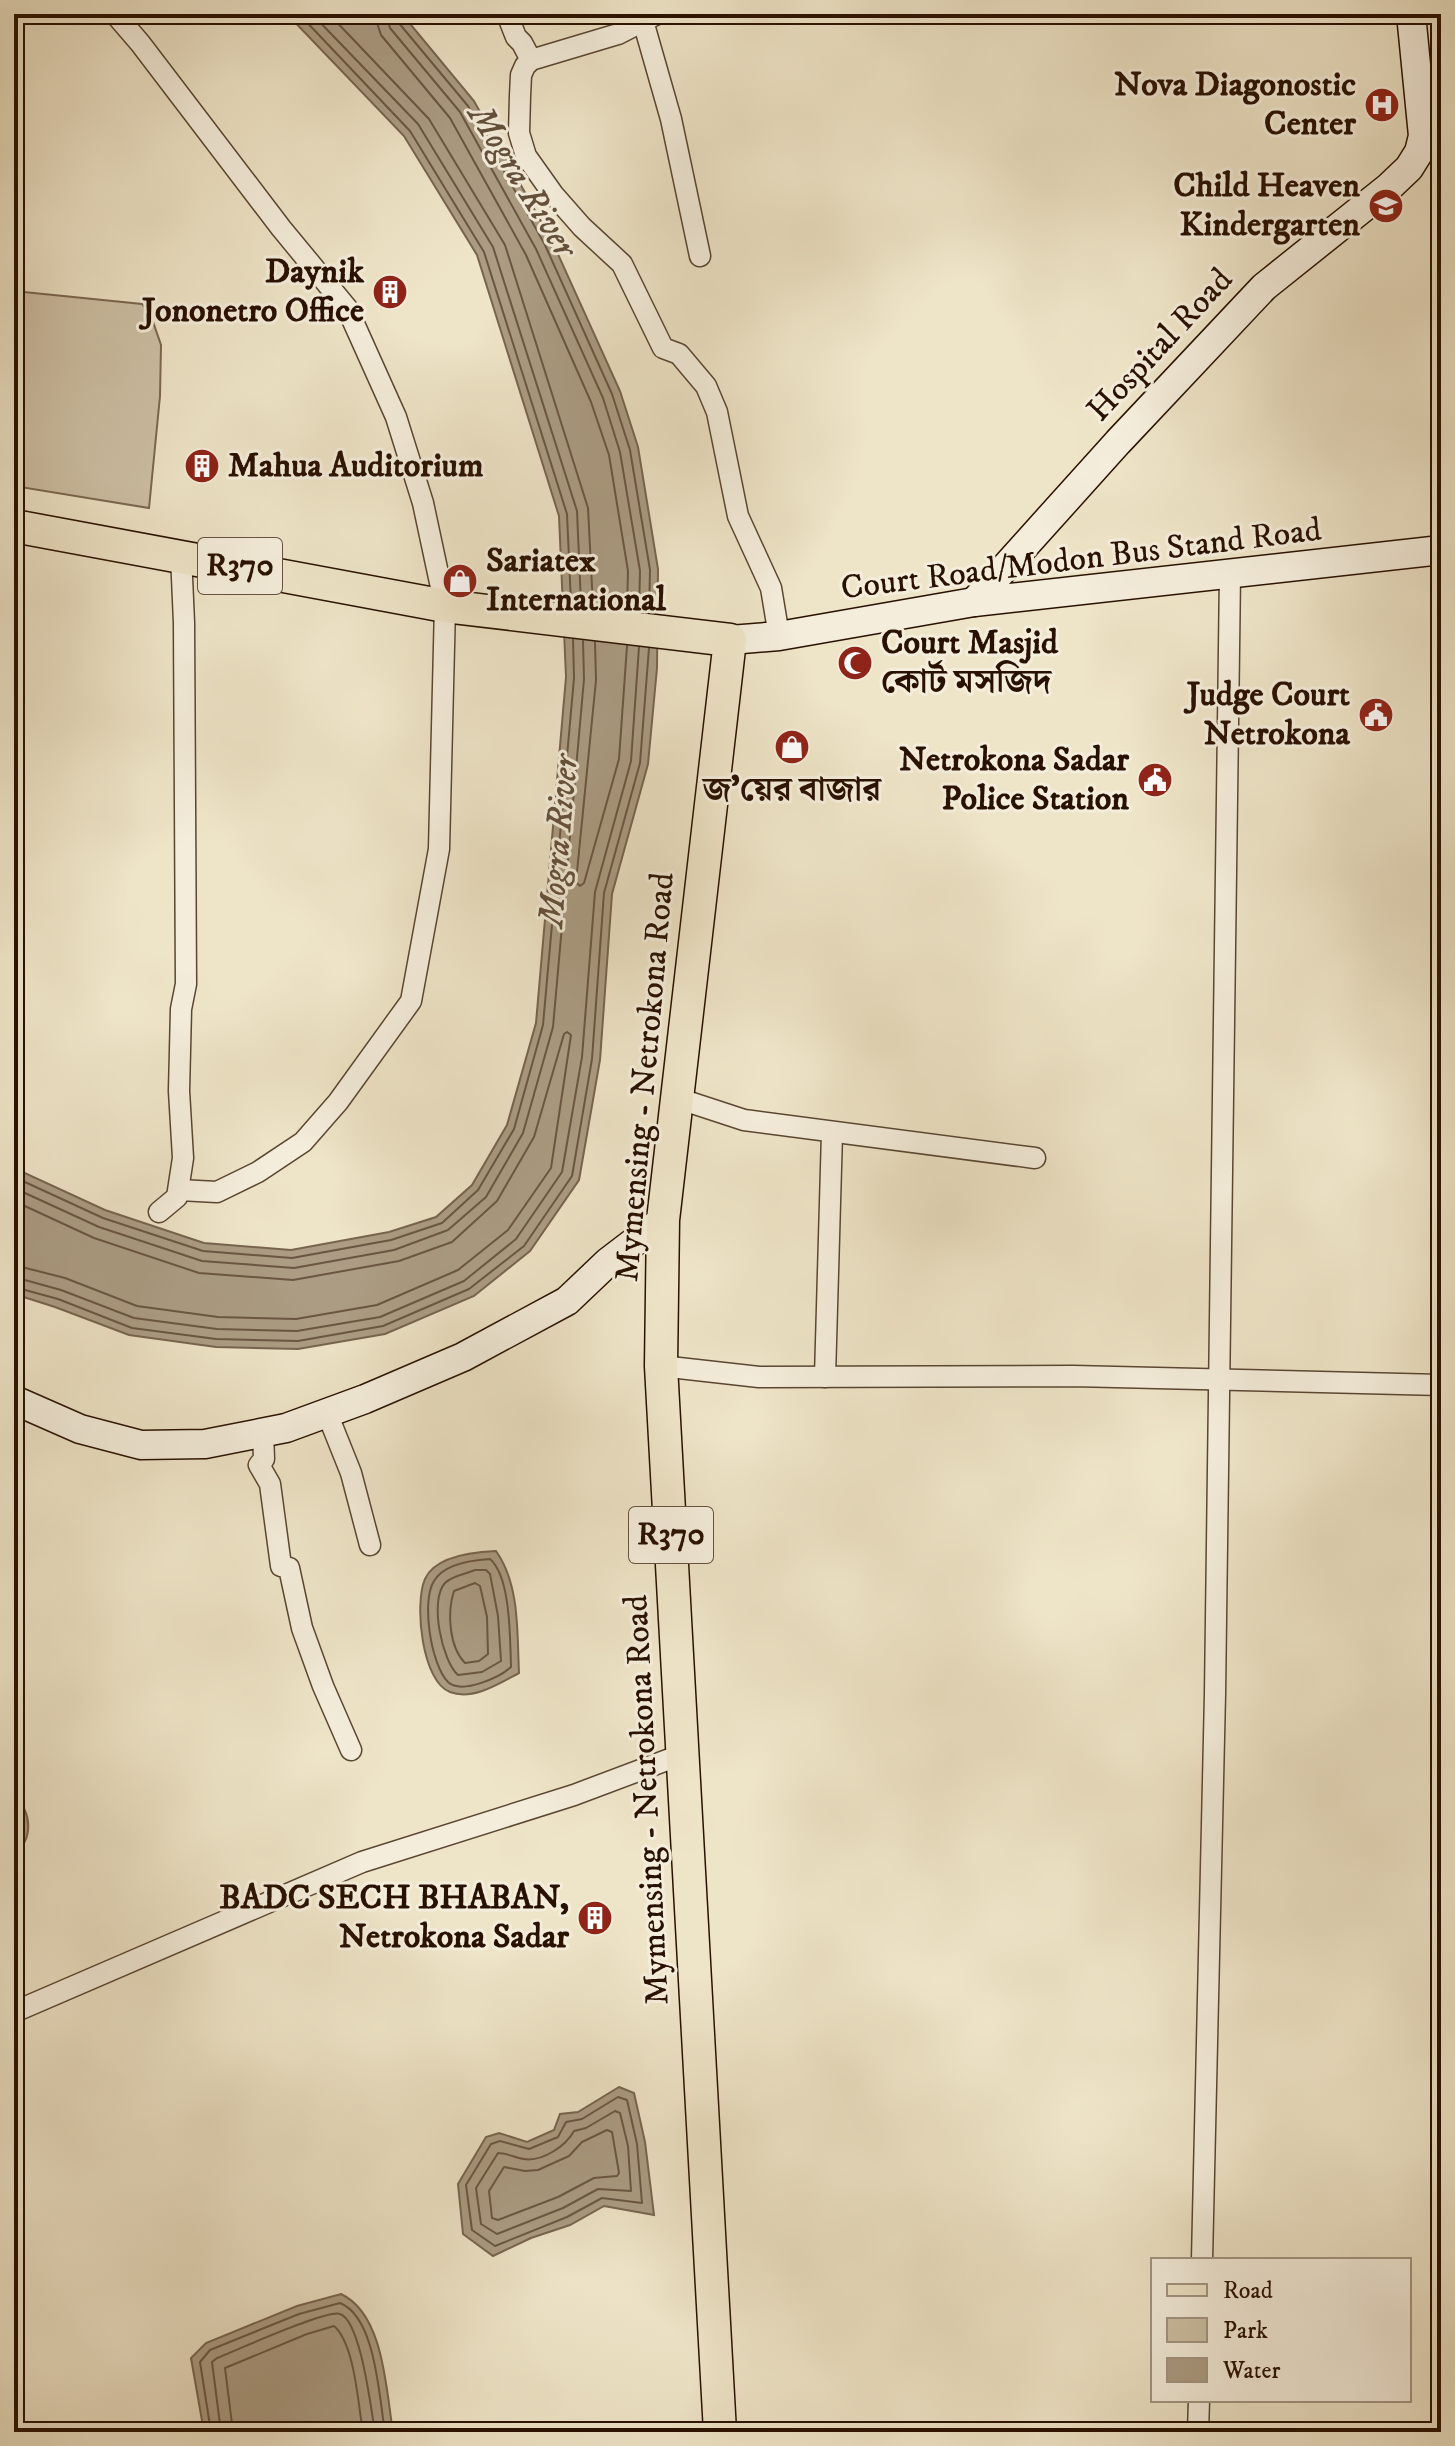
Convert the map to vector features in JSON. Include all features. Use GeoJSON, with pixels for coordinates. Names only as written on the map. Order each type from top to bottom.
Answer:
{"type":"FeatureCollection","features":[{"type":"Feature","properties":{"kind":"main road","name":"R370"},"geometry":{"type":"LineString","coordinates":[[14,526],[456,607],[730,640]]}},
{"type":"Feature","properties":{"kind":"main road","name":"Mymensing - Netrokona Road"},"geometry":{"type":"LineString","coordinates":[[720,2432],[661,1366],[663,1220],[730,640]]}},
{"type":"Feature","properties":{"kind":"street"},"geometry":{"type":"LineString","coordinates":[[115,14],[347,308],[396,417],[456,607],[439,849],[411,1001],[338,1102],[303,1142],[258,1172],[217,1192],[179,1190]]}},
{"type":"Feature","properties":{"kind":"street"},"geometry":{"type":"LineString","coordinates":[[507,14],[516,37],[531,60]]}},
{"type":"Feature","properties":{"kind":"street","name":"Hospital Road"},"geometry":{"type":"LineString","coordinates":[[974,602],[1118,442],[1264,287],[1409,168],[1419,152],[1423,136],[1411,14]]}},
{"type":"Feature","properties":{"kind":"street"},"geometry":{"type":"LineString","coordinates":[[700,256],[650,18],[618,34],[531,60],[521,75],[519,133],[526,156],[563,205],[622,264],[663,348],[679,354],[706,386],[717,412],[738,516],[771,588],[779,636]]}},
{"type":"Feature","properties":{"kind":"street","name":"Court Road/Modon Bus Stand Road"},"geometry":{"type":"LineString","coordinates":[[730,640],[779,636],[974,602],[1441,550]]}},
{"type":"Feature","properties":{"kind":"street"},"geometry":{"type":"LineString","coordinates":[[159,1212],[177,1197],[183,1158],[179,1091],[181,1009],[186,984],[181,555]]}},
{"type":"Feature","properties":{"kind":"street"},"geometry":{"type":"LineString","coordinates":[[1202,2258],[1215,1694],[1230,574]]}},
{"type":"Feature","properties":{"kind":"street"},"geometry":{"type":"LineString","coordinates":[[677,1098],[744,1120],[1035,1158]]}},
{"type":"Feature","properties":{"kind":"street"},"geometry":{"type":"LineString","coordinates":[[825,1377],[832,1133]]}},
{"type":"Feature","properties":{"kind":"street"},"geometry":{"type":"LineString","coordinates":[[14,1400],[80,1429],[141,1445],[205,1444],[286,1428],[463,1357],[567,1301],[608,1262],[663,1220]]}},
{"type":"Feature","properties":{"kind":"street"},"geometry":{"type":"LineString","coordinates":[[661,1366],[759,1377],[1073,1376],[1441,1385]]}},
{"type":"Feature","properties":{"kind":"street"},"geometry":{"type":"LineString","coordinates":[[327,1413],[351,1473],[370,1545]]}},
{"type":"Feature","properties":{"kind":"street"},"geometry":{"type":"LineString","coordinates":[[263,1433],[264,1459],[259,1465],[270,1484],[281,1566],[289,1568],[302,1628],[351,1750]]}},
{"type":"Feature","properties":{"kind":"street"},"geometry":{"type":"LineString","coordinates":[[14,2012],[362,1862],[574,1795],[683,1754]]}},
{"type":"Feature","properties":{"kind":"street"},"geometry":{"type":"LineString","coordinates":[[1198,2432],[1199,2402]]}},
{"type":"Feature","properties":{"kind":"green space"},"geometry":{"type":"Polygon","coordinates":[[[14,291],[142,304],[151,316],[161,345],[160,396],[149,508],[14,486],[14,291]]]}},
{"type":"Feature","properties":{"kind":"water","name":"Mogra River"},"geometry":{"type":"Polygon","coordinates":[[[287,14],[402,14],[474,101],[552,241],[620,391],[638,447],[658,569],[657,668],[648,764],[612,894],[600,1060],[579,1180],[530,1251],[474,1296],[385,1334],[298,1349],[216,1347],[129,1335],[14,1294],[14,1168],[105,1210],[204,1243],[291,1250],[389,1232],[436,1217],[472,1185],[507,1125],[536,1023],[566,677],[559,516],[477,255],[404,136],[287,14]]]}},
{"type":"Feature","properties":{"kind":"water"},"geometry":{"type":"Polygon","coordinates":[[[496,1551],[504,1564],[513,1594],[519,1673],[477,1693],[450,1692],[440,1685],[433,1674],[423,1641],[420,1606],[425,1579],[430,1571],[446,1560],[496,1551]]]}},
{"type":"Feature","properties":{"kind":"water"},"geometry":{"type":"Polygon","coordinates":[[[14,1796],[27,1817],[28,1833],[14,1854],[14,1796]]]}},
{"type":"Feature","properties":{"kind":"water"},"geometry":{"type":"Polygon","coordinates":[[[619,2087],[634,2093],[645,2142],[654,2215],[604,2206],[570,2225],[531,2238],[493,2256],[463,2234],[458,2184],[486,2137],[499,2133],[527,2142],[554,2130],[560,2114],[578,2112],[619,2087]]]}},
{"type":"Feature","properties":{"kind":"water"},"geometry":{"type":"Polygon","coordinates":[[[341,2294],[355,2304],[375,2335],[385,2375],[393,2432],[204,2432],[191,2358],[206,2343],[297,2306],[341,2294]]]}},
{"type":"Feature","properties":{"kind":"place","name":"Nova Diagonostic Center"},"geometry":{"type":"Point","coordinates":[1382,105]}},
{"type":"Feature","properties":{"kind":"place","name":"Child Heaven Kindergarten"},"geometry":{"type":"Point","coordinates":[1386,206]}},
{"type":"Feature","properties":{"kind":"place","name":"Daynik Jononetro Office"},"geometry":{"type":"Point","coordinates":[390,292]}},
{"type":"Feature","properties":{"kind":"place","name":"Mahua Auditorium"},"geometry":{"type":"Point","coordinates":[202,466]}},
{"type":"Feature","properties":{"kind":"place","name":"Sariatex International"},"geometry":{"type":"Point","coordinates":[460,581]}},
{"type":"Feature","properties":{"kind":"place","name":"Court Masjid কোর্ট মসজিদ"},"geometry":{"type":"Point","coordinates":[855,663]}},
{"type":"Feature","properties":{"kind":"place","name":"Judge Court Netrokona"},"geometry":{"type":"Point","coordinates":[1376,715]}},
{"type":"Feature","properties":{"kind":"place","name":"জ'‌য়‌ের বাজার"},"geometry":{"type":"Point","coordinates":[792,747]}},
{"type":"Feature","properties":{"kind":"place","name":"Netrokona Sadar Police Station"},"geometry":{"type":"Point","coordinates":[1155,780]}},
{"type":"Feature","properties":{"kind":"place","name":"BADC SECH BHABAN, Netrokona Sadar"},"geometry":{"type":"Point","coordinates":[595,1918]}}]}
